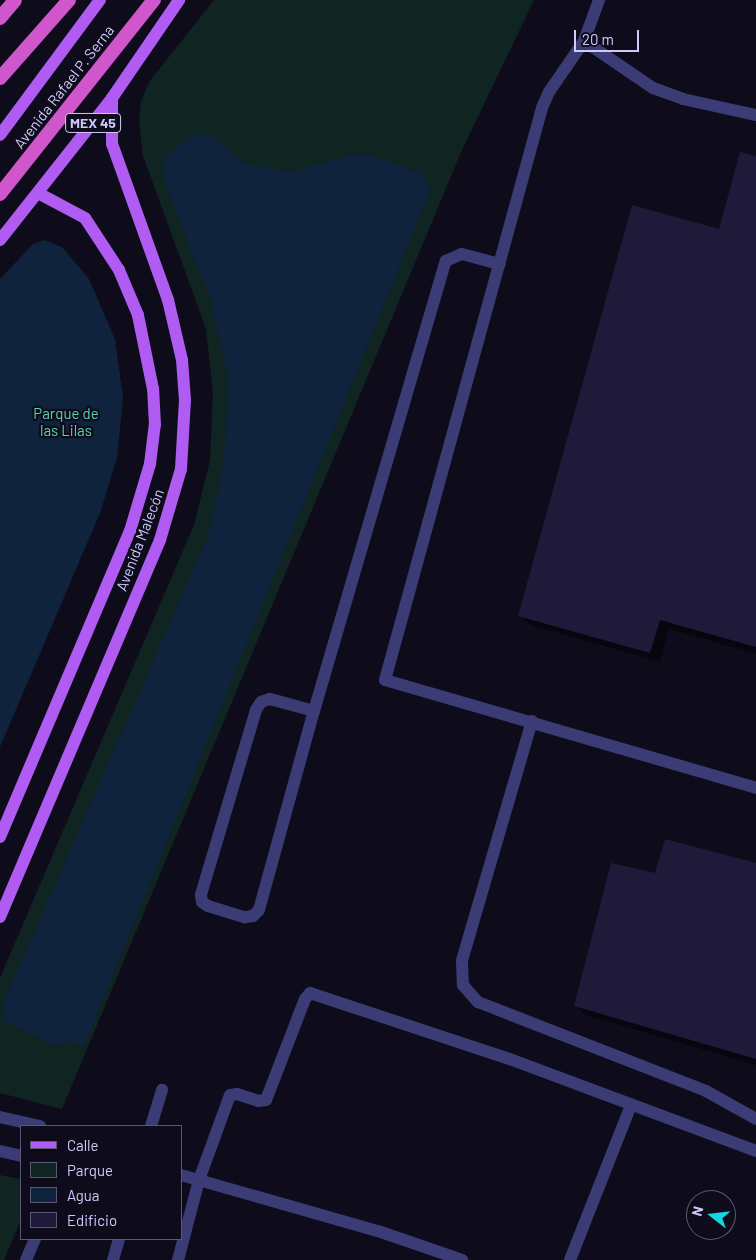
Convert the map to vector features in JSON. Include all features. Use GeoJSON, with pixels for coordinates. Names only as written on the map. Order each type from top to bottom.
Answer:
{"type":"FeatureCollection","features":[{"type":"Feature","properties":{"kind":"highway"},"geometry":{"type":"LineString","coordinates":[[0,18],[15,0]]}},
{"type":"Feature","properties":{"kind":"highway"},"geometry":{"type":"LineString","coordinates":[[0,78],[69,0]]}},
{"type":"Feature","properties":{"kind":"highway","name":"Avenida Rafael P. Serna"},"geometry":{"type":"LineString","coordinates":[[0,194],[154,0]]}},
{"type":"Feature","properties":{"kind":"main road"},"geometry":{"type":"LineString","coordinates":[[0,135],[100,0]]}},
{"type":"Feature","properties":{"kind":"main road","name":"MEX 45"},"geometry":{"type":"LineString","coordinates":[[0,240],[112,98],[179,0]]}},
{"type":"Feature","properties":{"kind":"main road","name":"Avenida Malecón"},"geometry":{"type":"LineString","coordinates":[[0,917],[160,540],[180,469],[185,400],[182,360],[168,300],[112,144],[112,98]]}},
{"type":"Feature","properties":{"kind":"main road","name":"Avenida Malecón"},"geometry":{"type":"LineString","coordinates":[[0,837],[133,524],[150,464],[155,425],[153,389],[138,315],[119,270],[85,218],[38,193]]}},
{"type":"Feature","properties":{"kind":"lane"},"geometry":{"type":"LineString","coordinates":[[599,0],[584,41],[549,92],[542,108],[385,680],[756,788]]}},
{"type":"Feature","properties":{"kind":"lane"},"geometry":{"type":"LineString","coordinates":[[584,41],[653,88],[683,99],[756,115]]}},
{"type":"Feature","properties":{"kind":"lane"},"geometry":{"type":"LineString","coordinates":[[314,711],[270,699],[261,702],[256,710],[201,894],[202,902],[208,906],[245,917],[253,916],[259,910],[314,711],[446,261],[462,254],[500,264]]}},
{"type":"Feature","properties":{"kind":"lane"},"geometry":{"type":"LineString","coordinates":[[532,722],[462,961],[463,985],[478,1002],[706,1091],[756,1119]]}},
{"type":"Feature","properties":{"kind":"lane"},"geometry":{"type":"LineString","coordinates":[[178,1260],[199,1180],[230,1095],[238,1094],[258,1102],[266,1100],[304,999],[310,993],[510,1059],[756,1151]]}},
{"type":"Feature","properties":{"kind":"lane"},"geometry":{"type":"LineString","coordinates":[[151,1125],[162,1090]]}},
{"type":"Feature","properties":{"kind":"lane"},"geometry":{"type":"LineString","coordinates":[[570,1260],[631,1105]]}},
{"type":"Feature","properties":{"kind":"lane"},"geometry":{"type":"LineString","coordinates":[[0,1117],[36,1125]]}},
{"type":"Feature","properties":{"kind":"lane"},"geometry":{"type":"LineString","coordinates":[[0,1151],[20,1156]]}},
{"type":"Feature","properties":{"kind":"lane"},"geometry":{"type":"LineString","coordinates":[[182,1175],[378,1231],[462,1260]]}},
{"type":"Feature","properties":{"kind":"lane"},"geometry":{"type":"LineString","coordinates":[[26,1260],[35,1240]]}},
{"type":"Feature","properties":{"kind":"lane"},"geometry":{"type":"LineString","coordinates":[[113,1260],[119,1240]]}},
{"type":"Feature","properties":{"kind":"green space"},"geometry":{"type":"Polygon","coordinates":[[[214,0],[534,0],[462,150],[62,1109],[0,1093],[0,978],[194,525],[210,460],[213,392],[206,329],[143,156],[139,121],[141,102],[149,82],[214,0]]]}},
{"type":"Feature","properties":{"kind":"green space"},"geometry":{"type":"Polygon","coordinates":[[[0,1175],[20,1179],[20,1222],[4,1260],[0,1260],[0,1175]]]}},
{"type":"Feature","properties":{"kind":"water"},"geometry":{"type":"Polygon","coordinates":[[[191,135],[214,136],[244,163],[290,172],[354,154],[371,155],[424,175],[430,190],[84,1046],[69,1041],[55,1047],[2,1020],[4,1001],[209,534],[224,461],[229,379],[209,295],[164,181],[165,158],[191,135]]]}},
{"type":"Feature","properties":{"kind":"water","name":"Parque de las Lilas"},"geometry":{"type":"Polygon","coordinates":[[[45,240],[62,247],[89,279],[115,339],[123,398],[117,458],[100,513],[0,747],[0,279],[33,244],[45,240]]]}},
{"type":"Feature","properties":{"kind":"building"},"geometry":{"type":"Polygon","coordinates":[[[740,152],[756,156],[756,647],[660,620],[650,653],[518,616],[632,205],[719,229],[740,152]]]}},
{"type":"Feature","properties":{"kind":"building"},"geometry":{"type":"Polygon","coordinates":[[[665,839],[756,863],[756,1059],[574,1006],[611,863],[655,873],[665,839]]]}}]}
